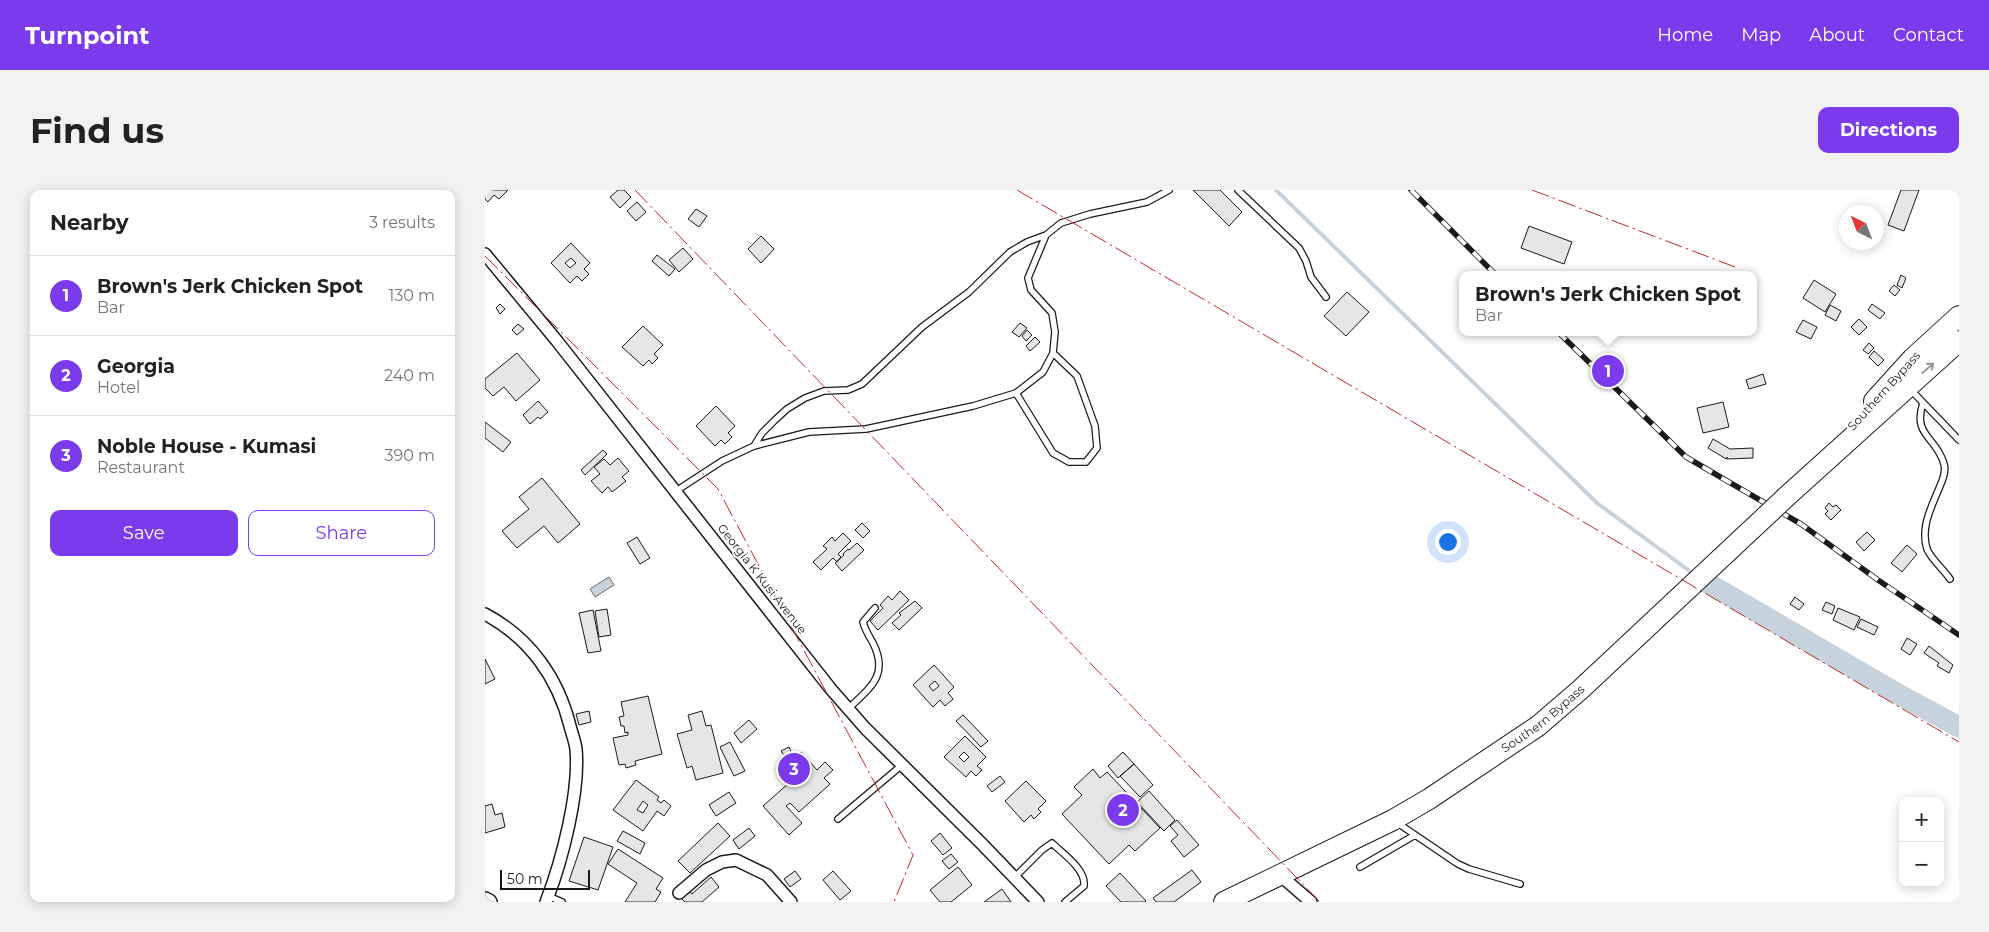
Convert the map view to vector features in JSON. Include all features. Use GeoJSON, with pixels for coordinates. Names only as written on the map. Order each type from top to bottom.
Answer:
{"type":"FeatureCollection","features":[{"type":"Feature","properties":{"kind":"highway","name":"Southern Bypass"},"geometry":{"type":"LineString","coordinates":[[1224,902],[1393,820],[1429,799],[1538,726],[1565,704],[1813,471],[1907,386],[1949,341],[1959,316]]}},
{"type":"Feature","properties":{"kind":"highway","name":"Southern Bypass"},"geometry":{"type":"LineString","coordinates":[[1813,471],[1897,375],[1949,341]]}},
{"type":"Feature","properties":{"kind":"main road"},"geometry":{"type":"LineString","coordinates":[[485,900],[489,902]]}},
{"type":"Feature","properties":{"kind":"street","name":"Georgia K Kusi Avenue"},"geometry":{"type":"LineString","coordinates":[[485,254],[557,341],[805,656],[865,728],[1038,902]]}},
{"type":"Feature","properties":{"kind":"street"},"geometry":{"type":"LineString","coordinates":[[485,614],[498,621],[518,637],[543,663],[562,700],[576,749],[574,791],[559,868],[547,899]]}},
{"type":"Feature","properties":{"kind":"street"},"geometry":{"type":"LineString","coordinates":[[679,893],[706,870],[722,862],[736,860],[767,874],[791,902]]}},
{"type":"Feature","properties":{"kind":"street"},"geometry":{"type":"LineString","coordinates":[[1281,876],[1311,902]]}},
{"type":"Feature","properties":{"kind":"lane"},"geometry":{"type":"LineString","coordinates":[[753,446],[761,433],[787,409],[805,398],[825,391],[848,390],[863,384],[922,327],[969,292],[1010,252],[1027,242],[1046,235],[1061,223],[1091,214],[1147,202],[1169,190]]}},
{"type":"Feature","properties":{"kind":"lane"},"geometry":{"type":"LineString","coordinates":[[1238,190],[1299,248],[1311,277],[1326,297]]}},
{"type":"Feature","properties":{"kind":"lane"},"geometry":{"type":"LineString","coordinates":[[676,491],[722,461],[753,446],[809,432],[866,429],[973,406],[1016,393],[1043,372],[1053,353],[1055,332],[1052,313],[1031,290],[1028,278],[1046,235]]}},
{"type":"Feature","properties":{"kind":"lane"},"geometry":{"type":"LineString","coordinates":[[1016,393],[1053,453],[1069,462],[1086,462],[1097,448],[1095,426],[1077,376],[1053,353]]}},
{"type":"Feature","properties":{"kind":"lane"},"geometry":{"type":"LineString","coordinates":[[1907,386],[1959,440]]}},
{"type":"Feature","properties":{"kind":"lane"},"geometry":{"type":"LineString","coordinates":[[1923,403],[1920,413],[1921,427],[1938,448],[1945,466],[1942,482],[1929,513],[1925,529],[1927,550],[1950,579]]}},
{"type":"Feature","properties":{"kind":"lane"},"geometry":{"type":"LineString","coordinates":[[849,708],[866,692],[880,670],[879,658],[863,622],[875,608]]}},
{"type":"Feature","properties":{"kind":"lane"},"geometry":{"type":"LineString","coordinates":[[838,819],[902,766]]}},
{"type":"Feature","properties":{"kind":"lane"},"geometry":{"type":"LineString","coordinates":[[1393,820],[1458,864],[1520,884]]}},
{"type":"Feature","properties":{"kind":"lane"},"geometry":{"type":"LineString","coordinates":[[1360,866],[1415,835]]}},
{"type":"Feature","properties":{"kind":"lane"},"geometry":{"type":"LineString","coordinates":[[1015,877],[1042,850],[1052,843],[1081,872],[1085,879],[1084,886],[1065,902]]}},
{"type":"Feature","properties":{"kind":"lane"},"geometry":{"type":"LineString","coordinates":[[547,899],[562,902]]}},
{"type":"Feature","properties":{"kind":"shaded area"},"geometry":{"type":"Polygon","coordinates":[[[609,577],[614,585],[595,597],[590,589],[609,577]]]}},
{"type":"Feature","properties":{"kind":"building"},"geometry":{"type":"Polygon","coordinates":[[[485,190],[508,190],[499,199],[494,195],[488,202],[485,199],[485,190]]]}},
{"type":"Feature","properties":{"kind":"building"},"geometry":{"type":"Polygon","coordinates":[[[618,190],[624,190],[631,197],[620,208],[610,197],[618,190]]]}},
{"type":"Feature","properties":{"kind":"building"},"geometry":{"type":"Polygon","coordinates":[[[1193,190],[1220,190],[1242,212],[1229,226],[1193,190]]]}},
{"type":"Feature","properties":{"kind":"building"},"geometry":{"type":"Polygon","coordinates":[[[1901,190],[1919,190],[1904,231],[1888,225],[1901,190]]]}},
{"type":"Feature","properties":{"kind":"building"},"geometry":{"type":"Polygon","coordinates":[[[637,202],[646,212],[636,221],[627,211],[637,202]]]}},
{"type":"Feature","properties":{"kind":"building"},"geometry":{"type":"Polygon","coordinates":[[[696,209],[707,216],[699,227],[688,219],[696,209]]]}},
{"type":"Feature","properties":{"kind":"building"},"geometry":{"type":"Polygon","coordinates":[[[1529,226],[1572,242],[1564,264],[1521,248],[1529,226]]]}},
{"type":"Feature","properties":{"kind":"building"},"geometry":{"type":"Polygon","coordinates":[[[761,236],[774,249],[761,263],[748,249],[761,236]]]}},
{"type":"Feature","properties":{"kind":"building"},"geometry":{"type":"Polygon","coordinates":[[[571,243],[590,263],[584,269],[589,274],[582,281],[577,276],[570,283],[551,263],[571,243]],[[571,258],[565,263],[570,268],[576,263],[571,258]]]}},
{"type":"Feature","properties":{"kind":"building"},"geometry":{"type":"Polygon","coordinates":[[[683,248],[693,259],[679,272],[669,260],[683,248]]]}},
{"type":"Feature","properties":{"kind":"building"},"geometry":{"type":"Polygon","coordinates":[[[657,255],[675,269],[669,276],[652,261],[657,255]]]}},
{"type":"Feature","properties":{"kind":"building"},"geometry":{"type":"Polygon","coordinates":[[[1901,275],[1906,278],[1902,288],[1897,285],[1901,275]]]}},
{"type":"Feature","properties":{"kind":"building"},"geometry":{"type":"Polygon","coordinates":[[[1814,280],[1836,294],[1825,312],[1803,298],[1814,280]]]}},
{"type":"Feature","properties":{"kind":"building"},"geometry":{"type":"Polygon","coordinates":[[[1894,285],[1900,290],[1895,296],[1889,291],[1894,285]]]}},
{"type":"Feature","properties":{"kind":"building"},"geometry":{"type":"Polygon","coordinates":[[[1347,292],[1369,312],[1346,336],[1324,316],[1347,292]]]}},
{"type":"Feature","properties":{"kind":"building"},"geometry":{"type":"Polygon","coordinates":[[[500,304],[505,309],[500,314],[496,308],[500,304]]]}},
{"type":"Feature","properties":{"kind":"building"},"geometry":{"type":"Polygon","coordinates":[[[1872,304],[1885,313],[1880,319],[1868,310],[1872,304]]]}},
{"type":"Feature","properties":{"kind":"building"},"geometry":{"type":"Polygon","coordinates":[[[1830,305],[1841,311],[1836,321],[1825,315],[1830,305]]]}},
{"type":"Feature","properties":{"kind":"building"},"geometry":{"type":"Polygon","coordinates":[[[1859,319],[1867,327],[1859,335],[1851,327],[1859,319]]]}},
{"type":"Feature","properties":{"kind":"building"},"geometry":{"type":"Polygon","coordinates":[[[1803,320],[1817,327],[1811,339],[1796,332],[1803,320]]]}},
{"type":"Feature","properties":{"kind":"building"},"geometry":{"type":"Polygon","coordinates":[[[1020,323],[1027,328],[1019,337],[1012,332],[1020,323]]]}},
{"type":"Feature","properties":{"kind":"building"},"geometry":{"type":"Polygon","coordinates":[[[518,324],[524,329],[517,335],[512,330],[518,324]]]}},
{"type":"Feature","properties":{"kind":"building"},"geometry":{"type":"Polygon","coordinates":[[[643,326],[663,345],[654,354],[658,358],[652,364],[649,360],[643,366],[622,347],[643,326]]]}},
{"type":"Feature","properties":{"kind":"building"},"geometry":{"type":"Polygon","coordinates":[[[1027,330],[1032,335],[1026,341],[1022,336],[1027,330]]]}},
{"type":"Feature","properties":{"kind":"building"},"geometry":{"type":"Polygon","coordinates":[[[1035,337],[1040,342],[1030,351],[1026,346],[1035,337]]]}},
{"type":"Feature","properties":{"kind":"building"},"geometry":{"type":"Polygon","coordinates":[[[1869,343],[1874,348],[1868,354],[1863,350],[1869,343]]]}},
{"type":"Feature","properties":{"kind":"building"},"geometry":{"type":"Polygon","coordinates":[[[1874,351],[1884,360],[1878,366],[1869,357],[1874,351]]]}},
{"type":"Feature","properties":{"kind":"building"},"geometry":{"type":"Polygon","coordinates":[[[517,353],[540,380],[516,401],[504,387],[493,396],[485,388],[485,379],[517,353]]]}},
{"type":"Feature","properties":{"kind":"building"},"geometry":{"type":"Polygon","coordinates":[[[1763,374],[1766,384],[1749,389],[1746,380],[1763,374]]]}},
{"type":"Feature","properties":{"kind":"building"},"geometry":{"type":"Polygon","coordinates":[[[538,401],[548,412],[530,424],[523,415],[538,401]]]}},
{"type":"Feature","properties":{"kind":"building"},"geometry":{"type":"Polygon","coordinates":[[[1723,402],[1729,427],[1703,433],[1697,408],[1723,402]]]}},
{"type":"Feature","properties":{"kind":"building"},"geometry":{"type":"Polygon","coordinates":[[[716,406],[735,426],[728,433],[732,437],[725,444],[721,440],[715,446],[696,426],[716,406]]]}},
{"type":"Feature","properties":{"kind":"building"},"geometry":{"type":"Polygon","coordinates":[[[485,422],[511,442],[503,452],[485,438],[485,422]]]}},
{"type":"Feature","properties":{"kind":"building"},"geometry":{"type":"Polygon","coordinates":[[[1713,439],[1730,449],[1753,448],[1753,458],[1727,459],[1727,457],[1726,459],[1708,448],[1713,439]]]}},
{"type":"Feature","properties":{"kind":"building"},"geometry":{"type":"Polygon","coordinates":[[[603,450],[607,454],[585,475],[581,470],[603,450]]]}},
{"type":"Feature","properties":{"kind":"building"},"geometry":{"type":"Polygon","coordinates":[[[618,458],[629,471],[622,477],[626,481],[612,492],[608,487],[602,493],[591,481],[600,474],[594,467],[604,459],[610,465],[618,458]]]}},
{"type":"Feature","properties":{"kind":"building"},"geometry":{"type":"Polygon","coordinates":[[[542,478],[580,524],[558,543],[544,526],[517,548],[502,531],[529,509],[519,497],[542,478]]]}},
{"type":"Feature","properties":{"kind":"building"},"geometry":{"type":"Polygon","coordinates":[[[1829,503],[1833,507],[1836,505],[1841,510],[1831,520],[1825,514],[1828,511],[1825,508],[1829,503]]]}},
{"type":"Feature","properties":{"kind":"building"},"geometry":{"type":"Polygon","coordinates":[[[862,523],[870,531],[863,538],[855,530],[862,523]]]}},
{"type":"Feature","properties":{"kind":"building"},"geometry":{"type":"Polygon","coordinates":[[[1867,532],[1875,540],[1864,551],[1856,542],[1867,532]]]}},
{"type":"Feature","properties":{"kind":"building"},"geometry":{"type":"Polygon","coordinates":[[[843,533],[851,541],[838,554],[841,557],[837,562],[833,558],[821,570],[813,562],[827,549],[823,546],[832,537],[835,541],[843,533]]]}},
{"type":"Feature","properties":{"kind":"building"},"geometry":{"type":"Polygon","coordinates":[[[637,537],[650,558],[640,564],[627,543],[637,537]]]}},
{"type":"Feature","properties":{"kind":"building"},"geometry":{"type":"Polygon","coordinates":[[[857,543],[864,550],[842,571],[835,563],[848,549],[857,543]]]}},
{"type":"Feature","properties":{"kind":"building"},"geometry":{"type":"Polygon","coordinates":[[[1907,545],[1917,554],[1902,572],[1891,563],[1907,545]]]}},
{"type":"Feature","properties":{"kind":"building"},"geometry":{"type":"Polygon","coordinates":[[[900,591],[909,600],[878,630],[870,621],[883,608],[880,605],[888,596],[892,600],[900,591]]]}},
{"type":"Feature","properties":{"kind":"building"},"geometry":{"type":"Polygon","coordinates":[[[1795,597],[1804,604],[1799,610],[1790,604],[1795,597]]]}},
{"type":"Feature","properties":{"kind":"building"},"geometry":{"type":"Polygon","coordinates":[[[915,601],[922,608],[899,630],[892,623],[901,615],[899,613],[915,601]]]}},
{"type":"Feature","properties":{"kind":"building"},"geometry":{"type":"Polygon","coordinates":[[[1826,602],[1835,606],[1832,614],[1822,610],[1826,602]]]}},
{"type":"Feature","properties":{"kind":"building"},"geometry":{"type":"Polygon","coordinates":[[[1838,608],[1860,617],[1854,630],[1833,620],[1838,608]]]}},
{"type":"Feature","properties":{"kind":"building"},"geometry":{"type":"Polygon","coordinates":[[[607,609],[611,635],[599,637],[595,611],[607,609]]]}},
{"type":"Feature","properties":{"kind":"building"},"geometry":{"type":"Polygon","coordinates":[[[593,610],[601,651],[588,653],[579,613],[593,610]]]}},
{"type":"Feature","properties":{"kind":"building"},"geometry":{"type":"Polygon","coordinates":[[[1861,619],[1878,627],[1874,635],[1857,627],[1861,619]]]}},
{"type":"Feature","properties":{"kind":"building"},"geometry":{"type":"Polygon","coordinates":[[[1907,638],[1917,644],[1910,655],[1901,649],[1907,638]]]}},
{"type":"Feature","properties":{"kind":"building"},"geometry":{"type":"Polygon","coordinates":[[[1929,646],[1953,665],[1949,673],[1937,666],[1939,663],[1924,653],[1929,646]]]}},
{"type":"Feature","properties":{"kind":"building"},"geometry":{"type":"Polygon","coordinates":[[[485,659],[495,679],[485,684],[485,659]]]}},
{"type":"Feature","properties":{"kind":"building"},"geometry":{"type":"Polygon","coordinates":[[[934,665],[954,687],[948,693],[953,699],[945,706],[940,700],[933,707],[913,685],[934,665]],[[935,681],[929,686],[933,691],[939,686],[935,681]]]}},
{"type":"Feature","properties":{"kind":"building"},"geometry":{"type":"Polygon","coordinates":[[[648,696],[662,754],[635,761],[636,765],[626,768],[625,764],[619,765],[613,738],[628,735],[628,732],[625,733],[624,726],[621,726],[619,717],[624,716],[621,702],[648,696]]]}},
{"type":"Feature","properties":{"kind":"building"},"geometry":{"type":"Polygon","coordinates":[[[589,711],[591,722],[579,725],[576,714],[589,711]]]}},
{"type":"Feature","properties":{"kind":"building"},"geometry":{"type":"Polygon","coordinates":[[[702,711],[706,726],[711,725],[723,773],[696,780],[692,766],[687,768],[677,734],[692,730],[688,715],[702,711]]]}},
{"type":"Feature","properties":{"kind":"building"},"geometry":{"type":"Polygon","coordinates":[[[963,715],[988,741],[981,747],[956,721],[963,715]]]}},
{"type":"Feature","properties":{"kind":"building"},"geometry":{"type":"Polygon","coordinates":[[[749,720],[757,729],[741,743],[734,733],[749,720]]]}},
{"type":"Feature","properties":{"kind":"building"},"geometry":{"type":"Polygon","coordinates":[[[965,736],[986,757],[977,766],[982,770],[976,776],[971,771],[966,777],[944,757],[965,736]],[[964,752],[959,757],[964,762],[969,757],[964,752]]]}},
{"type":"Feature","properties":{"kind":"building"},"geometry":{"type":"Polygon","coordinates":[[[730,742],[745,771],[734,776],[720,747],[730,742]]]}},
{"type":"Feature","properties":{"kind":"building"},"geometry":{"type":"Polygon","coordinates":[[[789,747],[792,754],[785,757],[781,751],[789,747]]]}},
{"type":"Feature","properties":{"kind":"building"},"geometry":{"type":"Polygon","coordinates":[[[801,752],[817,770],[825,762],[833,770],[824,778],[830,784],[799,812],[790,803],[786,806],[802,823],[789,835],[763,806],[789,783],[779,772],[801,752]]]}},
{"type":"Feature","properties":{"kind":"building"},"geometry":{"type":"Polygon","coordinates":[[[1123,752],[1134,764],[1118,778],[1108,766],[1123,752]]]}},
{"type":"Feature","properties":{"kind":"building"},"geometry":{"type":"Polygon","coordinates":[[[1134,764],[1153,785],[1140,797],[1120,776],[1134,764]]]}},
{"type":"Feature","properties":{"kind":"building"},"geometry":{"type":"Polygon","coordinates":[[[1093,769],[1100,778],[1107,772],[1160,828],[1135,851],[1129,845],[1109,864],[1062,814],[1082,795],[1074,787],[1093,769]]]}},
{"type":"Feature","properties":{"kind":"building"},"geometry":{"type":"Polygon","coordinates":[[[1000,776],[1005,782],[992,792],[987,786],[1000,776]]]}},
{"type":"Feature","properties":{"kind":"building"},"geometry":{"type":"Polygon","coordinates":[[[636,780],[659,797],[657,800],[661,803],[664,800],[671,806],[664,816],[657,811],[643,831],[613,810],[636,780]],[[643,801],[637,810],[643,813],[648,805],[643,801]]]}},
{"type":"Feature","properties":{"kind":"building"},"geometry":{"type":"Polygon","coordinates":[[[1026,781],[1046,801],[1038,809],[1041,812],[1034,819],[1031,815],[1024,822],[1005,801],[1026,781]]]}},
{"type":"Feature","properties":{"kind":"building"},"geometry":{"type":"Polygon","coordinates":[[[1149,791],[1175,820],[1164,831],[1137,802],[1149,791]]]}},
{"type":"Feature","properties":{"kind":"building"},"geometry":{"type":"Polygon","coordinates":[[[729,792],[736,803],[716,816],[709,805],[729,792]]]}},
{"type":"Feature","properties":{"kind":"building"},"geometry":{"type":"Polygon","coordinates":[[[492,804],[495,815],[502,813],[505,827],[485,833],[485,806],[492,804]]]}},
{"type":"Feature","properties":{"kind":"building"},"geometry":{"type":"Polygon","coordinates":[[[1177,820],[1199,845],[1184,857],[1171,841],[1178,835],[1170,826],[1177,820]]]}},
{"type":"Feature","properties":{"kind":"building"},"geometry":{"type":"Polygon","coordinates":[[[718,823],[730,836],[690,873],[678,861],[718,823]]]}},
{"type":"Feature","properties":{"kind":"building"},"geometry":{"type":"Polygon","coordinates":[[[749,828],[755,836],[739,849],[733,840],[749,828]]]}},
{"type":"Feature","properties":{"kind":"building"},"geometry":{"type":"Polygon","coordinates":[[[623,831],[645,843],[640,854],[617,841],[623,831]]]}},
{"type":"Feature","properties":{"kind":"building"},"geometry":{"type":"Polygon","coordinates":[[[940,833],[952,848],[943,855],[931,841],[940,833]]]}},
{"type":"Feature","properties":{"kind":"building"},"geometry":{"type":"Polygon","coordinates":[[[584,837],[613,847],[598,890],[569,881],[584,837]]]}},
{"type":"Feature","properties":{"kind":"building"},"geometry":{"type":"Polygon","coordinates":[[[618,849],[663,878],[656,889],[661,892],[655,902],[625,902],[637,883],[608,864],[618,849]]]}},
{"type":"Feature","properties":{"kind":"building"},"geometry":{"type":"Polygon","coordinates":[[[951,854],[958,862],[949,869],[942,861],[951,854]]]}},
{"type":"Feature","properties":{"kind":"building"},"geometry":{"type":"Polygon","coordinates":[[[958,867],[972,885],[951,902],[940,902],[930,890],[958,867]]]}},
{"type":"Feature","properties":{"kind":"building"},"geometry":{"type":"Polygon","coordinates":[[[1192,870],[1201,882],[1174,902],[1156,902],[1153,898],[1192,870]]]}},
{"type":"Feature","properties":{"kind":"building"},"geometry":{"type":"Polygon","coordinates":[[[795,871],[801,879],[790,887],[784,879],[795,871]]]}},
{"type":"Feature","properties":{"kind":"building"},"geometry":{"type":"Polygon","coordinates":[[[833,871],[851,891],[840,900],[823,880],[833,871]]]}},
{"type":"Feature","properties":{"kind":"building"},"geometry":{"type":"Polygon","coordinates":[[[1120,873],[1145,902],[1121,902],[1106,886],[1120,873]]]}},
{"type":"Feature","properties":{"kind":"building"},"geometry":{"type":"Polygon","coordinates":[[[711,877],[719,887],[702,902],[685,902],[680,897],[688,889],[692,894],[711,877]]]}},
{"type":"Feature","properties":{"kind":"building"},"geometry":{"type":"Polygon","coordinates":[[[1002,889],[1011,902],[984,902],[1002,889]]]}},
{"type":"Feature","properties":{"kind":"waterway"},"geometry":{"type":"LineString","coordinates":[[1276,190],[1597,503],[1695,575]]}},
{"type":"Feature","properties":{"kind":"waterway"},"geometry":{"type":"LineString","coordinates":[[1699,578],[1898,694],[1959,727]]}},
{"type":"Feature","properties":{"kind":"railway"},"geometry":{"type":"LineString","coordinates":[[1411,190],[1492,271]]}},
{"type":"Feature","properties":{"kind":"railway"},"geometry":{"type":"LineString","coordinates":[[1562,336],[1686,457],[1801,524],[1878,580],[1959,635]]}},
{"type":"Feature","properties":{"kind":"power"},"geometry":{"type":"LineString","coordinates":[[635,190],[1320,902]]}},
{"type":"Feature","properties":{"kind":"power"},"geometry":{"type":"LineString","coordinates":[[1017,190],[1959,742]]}},
{"type":"Feature","properties":{"kind":"power"},"geometry":{"type":"LineString","coordinates":[[1532,190],[1735,267]]}},
{"type":"Feature","properties":{"kind":"power"},"geometry":{"type":"LineString","coordinates":[[485,256],[718,489],[913,855],[894,902]]}},
{"type":"Feature","properties":{"kind":"place","name":"Brown's Jerk Chicken Spot"},"geometry":{"type":"Point","coordinates":[1608,371]}},
{"type":"Feature","properties":{"kind":"place","name":"Noble House - Kumasi"},"geometry":{"type":"Point","coordinates":[794,769]}},
{"type":"Feature","properties":{"kind":"place","name":"Georgia"},"geometry":{"type":"Point","coordinates":[1123,810]}}]}
